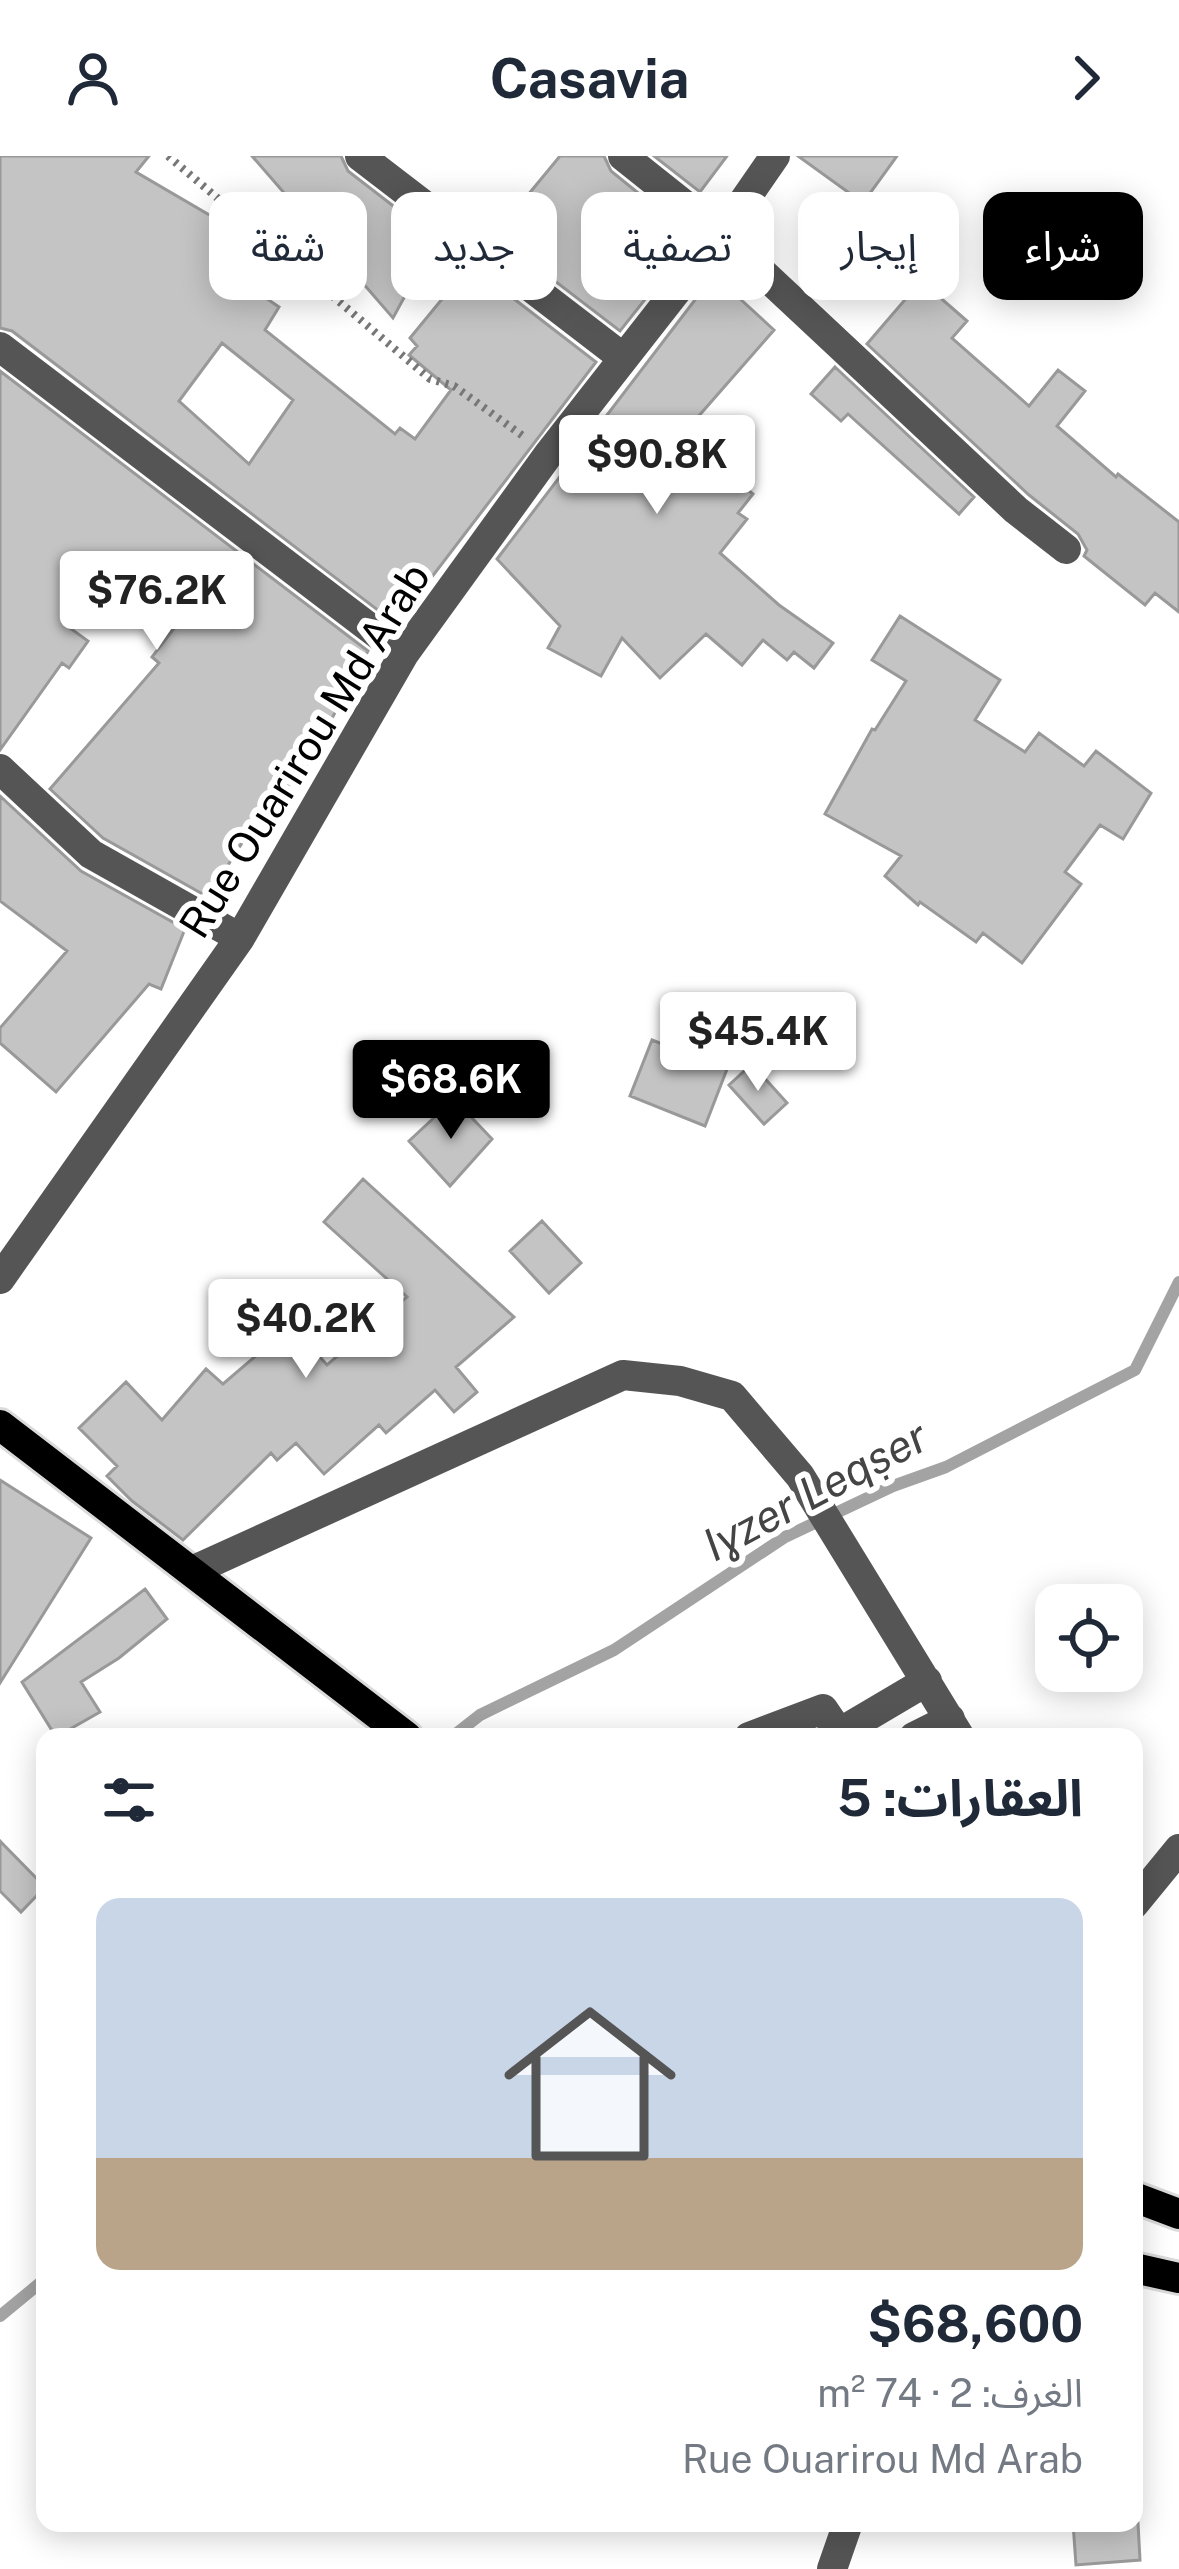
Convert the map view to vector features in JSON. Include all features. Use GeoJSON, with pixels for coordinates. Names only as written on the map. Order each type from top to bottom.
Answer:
{"type":"FeatureCollection","features":[{"type":"Feature","properties":{"kind":"main road"},"geometry":{"type":"LineString","coordinates":[[0,1425],[395,1728]]}},
{"type":"Feature","properties":{"kind":"main road"},"geometry":{"type":"LineString","coordinates":[[1143,2270],[1179,2278]]}},
{"type":"Feature","properties":{"kind":"street"},"geometry":{"type":"LineString","coordinates":[[360,156],[622,357]]}},
{"type":"Feature","properties":{"kind":"street"},"geometry":{"type":"LineString","coordinates":[[623,156],[668,192]]}},
{"type":"Feature","properties":{"kind":"street","name":"Rue Ouarirou Md Arab"},"geometry":{"type":"LineString","coordinates":[[751,192],[776,156]]}},
{"type":"Feature","properties":{"kind":"street"},"geometry":{"type":"LineString","coordinates":[[774,284],[1016,510],[1066,549]]}},
{"type":"Feature","properties":{"kind":"street","name":"Rue Ouarirou Md Arab"},"geometry":{"type":"LineString","coordinates":[[0,1280],[240,938],[404,654],[668,300]]}},
{"type":"Feature","properties":{"kind":"street"},"geometry":{"type":"LineString","coordinates":[[0,347],[404,654]]}},
{"type":"Feature","properties":{"kind":"street"},"geometry":{"type":"LineString","coordinates":[[0,770],[91,854],[240,938]]}},
{"type":"Feature","properties":{"kind":"street"},"geometry":{"type":"LineString","coordinates":[[193,1571],[622,1375],[680,1381],[732,1396],[800,1476],[955,1728]]}},
{"type":"Feature","properties":{"kind":"street"},"geometry":{"type":"LineString","coordinates":[[852,1728],[927,1681]]}},
{"type":"Feature","properties":{"kind":"street"},"geometry":{"type":"LineString","coordinates":[[773,1728],[823,1709],[836,1728]]}},
{"type":"Feature","properties":{"kind":"street"},"geometry":{"type":"LineString","coordinates":[[1143,1893],[1179,1849]]}},
{"type":"Feature","properties":{"kind":"street"},"geometry":{"type":"LineString","coordinates":[[832,2569],[845,2532]]}},
{"type":"Feature","properties":{"kind":"path"},"geometry":{"type":"LineString","coordinates":[[168,156],[430,379],[454,386],[548,455]]}},
{"type":"Feature","properties":{"kind":"building"},"geometry":{"type":"Polygon","coordinates":[[[0,156],[149,156],[136,172],[209,215],[209,300],[269,300],[279,307],[265,330],[395,434],[400,428],[415,439],[451,390],[409,355],[417,346],[410,338],[441,300],[515,300],[596,362],[396,624],[12,331],[0,328],[0,156]],[[222,343],[179,401],[249,464],[293,400],[222,343]]]}},
{"type":"Feature","properties":{"kind":"building"},"geometry":{"type":"Polygon","coordinates":[[[252,156],[341,156],[348,171],[391,204],[391,300],[403,300],[393,318],[367,288],[367,192],[283,192],[252,156]]]}},
{"type":"Feature","properties":{"kind":"building"},"geometry":{"type":"Polygon","coordinates":[[[560,156],[604,156],[611,171],[637,192],[581,192],[581,300],[645,300],[620,331],[557,283],[557,192],[530,192],[560,156]]]}},
{"type":"Feature","properties":{"kind":"building"},"geometry":{"type":"Polygon","coordinates":[[[654,156],[727,156],[700,192],[654,156]]]}},
{"type":"Feature","properties":{"kind":"building"},"geometry":{"type":"Polygon","coordinates":[[[798,156],[897,156],[871,192],[848,192],[798,156]]]}},
{"type":"Feature","properties":{"kind":"building"},"geometry":{"type":"Polygon","coordinates":[[[695,300],[741,300],[774,330],[690,426],[702,437],[695,446],[753,494],[738,513],[747,519],[720,553],[779,605],[833,643],[814,668],[794,652],[787,660],[763,640],[742,665],[706,634],[660,678],[622,638],[601,676],[548,648],[560,626],[497,559],[695,300]]]}},
{"type":"Feature","properties":{"kind":"building"},"geometry":{"type":"Polygon","coordinates":[[[905,300],[943,300],[967,321],[952,338],[1029,406],[1058,370],[1085,391],[1057,426],[1179,522],[1179,612],[1155,593],[1145,605],[1084,556],[1087,550],[1078,534],[1029,495],[867,344],[905,300]]]}},
{"type":"Feature","properties":{"kind":"building"},"geometry":{"type":"Polygon","coordinates":[[[835,367],[974,497],[959,514],[848,414],[841,421],[811,394],[835,367]]]}},
{"type":"Feature","properties":{"kind":"building"},"geometry":{"type":"Polygon","coordinates":[[[0,371],[368,651],[299,780],[295,778],[242,843],[208,897],[103,838],[50,789],[159,663],[152,657],[207,585],[147,554],[63,623],[88,641],[69,668],[62,663],[0,750],[0,371]]]}},
{"type":"Feature","properties":{"kind":"building"},"geometry":{"type":"Polygon","coordinates":[[[900,616],[1000,680],[975,720],[1025,752],[1039,733],[1084,766],[1096,751],[1151,793],[1123,839],[1100,825],[1065,872],[1081,884],[1022,963],[983,933],[976,942],[920,902],[918,905],[885,876],[901,856],[825,814],[872,729],[906,681],[872,660],[900,616]]]}},
{"type":"Feature","properties":{"kind":"building"},"geometry":{"type":"Polygon","coordinates":[[[0,796],[81,871],[185,929],[161,989],[149,984],[56,1092],[0,1043],[0,1028],[67,951],[0,901],[0,796]]]}},
{"type":"Feature","properties":{"kind":"building"},"geometry":{"type":"Polygon","coordinates":[[[652,1040],[727,1069],[705,1126],[630,1096],[652,1040]]]}},
{"type":"Feature","properties":{"kind":"building"},"geometry":{"type":"Polygon","coordinates":[[[752,1064],[787,1103],[764,1124],[729,1085],[752,1064]]]}},
{"type":"Feature","properties":{"kind":"building"},"geometry":{"type":"Polygon","coordinates":[[[454,1099],[492,1139],[450,1186],[409,1141],[454,1099]]]}},
{"type":"Feature","properties":{"kind":"building"},"geometry":{"type":"Polygon","coordinates":[[[363,1179],[514,1317],[456,1367],[477,1392],[454,1412],[435,1390],[386,1433],[379,1425],[324,1474],[296,1443],[277,1460],[271,1453],[183,1540],[107,1476],[117,1466],[79,1428],[126,1382],[162,1420],[206,1369],[223,1384],[292,1325],[327,1365],[407,1297],[324,1222],[363,1179]]]}},
{"type":"Feature","properties":{"kind":"building"},"geometry":{"type":"Polygon","coordinates":[[[542,1221],[581,1263],[549,1293],[510,1251],[542,1221]]]}},
{"type":"Feature","properties":{"kind":"building"},"geometry":{"type":"Polygon","coordinates":[[[0,1480],[91,1538],[0,1683],[0,1480]]]}},
{"type":"Feature","properties":{"kind":"building"},"geometry":{"type":"Polygon","coordinates":[[[145,1589],[167,1619],[81,1682],[100,1712],[72,1728],[50,1728],[22,1682],[145,1589]]]}},
{"type":"Feature","properties":{"kind":"building"},"geometry":{"type":"Polygon","coordinates":[[[0,1841],[36,1878],[36,1896],[21,1912],[0,1891],[0,1841]]]}},
{"type":"Feature","properties":{"kind":"building"},"geometry":{"type":"Polygon","coordinates":[[[1074,2532],[1138,2532],[1140,2560],[1076,2565],[1074,2532]]]}},
{"type":"Feature","properties":{"kind":"waterway","name":"Iɣzer Leqṣer"},"geometry":{"type":"LineString","coordinates":[[463,1728],[480,1715],[614,1650],[785,1537],[893,1486],[946,1467],[1135,1370],[1179,1282]]}},
{"type":"Feature","properties":{"kind":"waterway","name":"Iɣzer Leqṣer"},"geometry":{"type":"LineString","coordinates":[[0,2316],[36,2286]]}}]}
